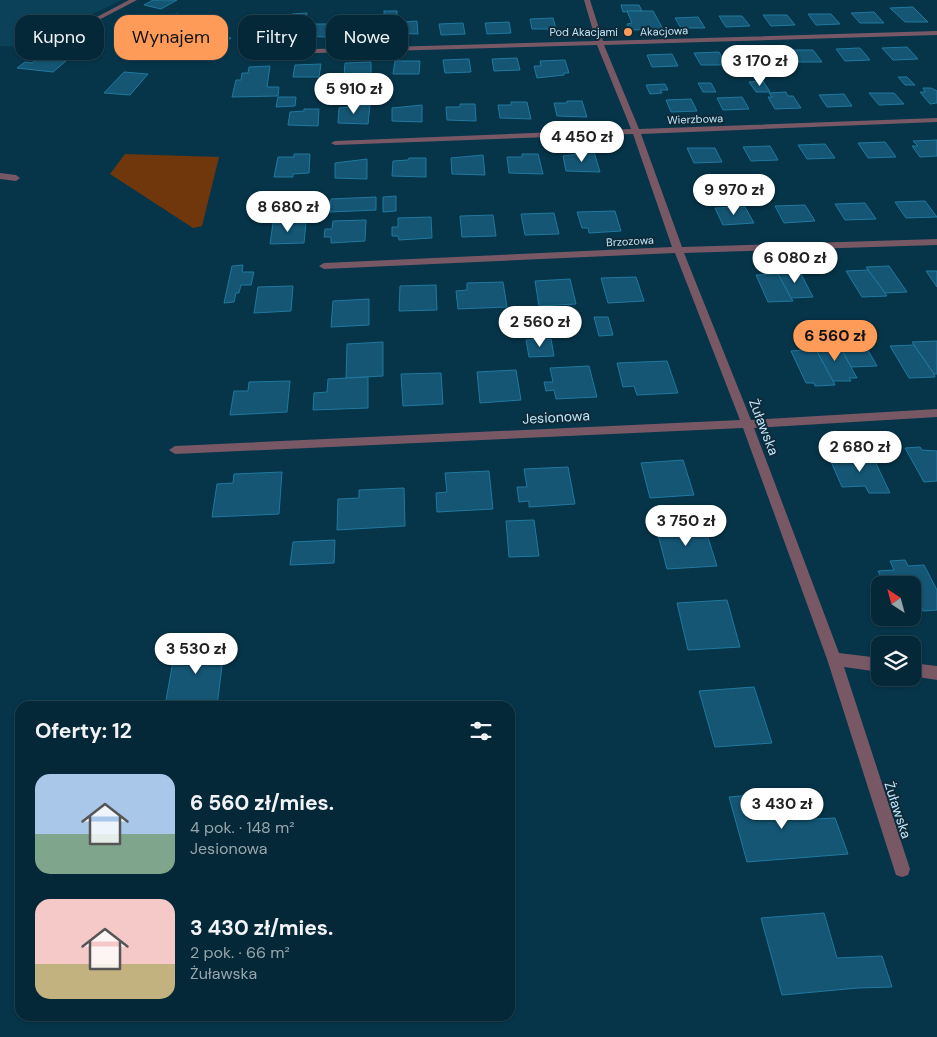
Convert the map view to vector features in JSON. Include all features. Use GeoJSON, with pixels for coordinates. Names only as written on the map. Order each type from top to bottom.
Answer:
{"type":"FeatureCollection","features":[{"type":"Feature","properties":{"kind":"street"},"geometry":{"type":"LineString","coordinates":[[104,16],[134,0]]}},
{"type":"Feature","properties":{"kind":"street","name":"Żuławska"},"geometry":{"type":"LineString","coordinates":[[587,0],[600,43],[636,132],[678,250],[747,424],[834,659],[902,870]]}},
{"type":"Feature","properties":{"kind":"street","name":"Akacjowa"},"geometry":{"type":"LineString","coordinates":[[316,51],[937,33]]}},
{"type":"Feature","properties":{"kind":"street","name":"Wierzbowa"},"geometry":{"type":"LineString","coordinates":[[335,143],[937,120]]}},
{"type":"Feature","properties":{"kind":"street"},"geometry":{"type":"LineString","coordinates":[[0,176],[16,178]]}},
{"type":"Feature","properties":{"kind":"street","name":"Brzozowa"},"geometry":{"type":"LineString","coordinates":[[324,266],[678,250],[937,242]]}},
{"type":"Feature","properties":{"kind":"street","name":"Jesionowa"},"geometry":{"type":"LineString","coordinates":[[175,450],[747,424],[937,413]]}},
{"type":"Feature","properties":{"kind":"street"},"geometry":{"type":"LineString","coordinates":[[834,659],[871,664]]}},
{"type":"Feature","properties":{"kind":"street"},"geometry":{"type":"LineString","coordinates":[[921,670],[937,673]]}},
{"type":"Feature","properties":{"kind":"shaded area"},"geometry":{"type":"Polygon","coordinates":[[[0,0],[121,0],[91,15],[15,15],[15,47],[0,46],[0,0]]]}},
{"type":"Feature","properties":{"kind":"shaded area"},"geometry":{"type":"Polygon","coordinates":[[[125,154],[219,157],[202,226],[193,228],[110,174],[125,154]]]}},
{"type":"Feature","properties":{"kind":"building"},"geometry":{"type":"Polygon","coordinates":[[[153,0],[177,0],[161,9],[144,5],[153,0]]]}},
{"type":"Feature","properties":{"kind":"building"},"geometry":{"type":"Polygon","coordinates":[[[621,5],[639,5],[642,11],[623,12],[621,5]]]}},
{"type":"Feature","properties":{"kind":"building"},"geometry":{"type":"Polygon","coordinates":[[[913,7],[928,22],[905,22],[890,8],[913,7]]]}},
{"type":"Feature","properties":{"kind":"building"},"geometry":{"type":"Polygon","coordinates":[[[384,11],[397,11],[397,15],[384,15],[384,11]]]}},
{"type":"Feature","properties":{"kind":"building"},"geometry":{"type":"Polygon","coordinates":[[[627,11],[653,11],[663,29],[630,30],[627,24],[632,23],[627,11]]]}},
{"type":"Feature","properties":{"kind":"building"},"geometry":{"type":"Polygon","coordinates":[[[874,12],[884,23],[860,23],[851,13],[874,12]]]}},
{"type":"Feature","properties":{"kind":"building"},"geometry":{"type":"Polygon","coordinates":[[[307,13],[307,15],[292,14],[307,13]]]}},
{"type":"Feature","properties":{"kind":"building"},"geometry":{"type":"Polygon","coordinates":[[[808,14],[831,14],[840,24],[816,25],[808,14]]]}},
{"type":"Feature","properties":{"kind":"building"},"geometry":{"type":"Polygon","coordinates":[[[763,15],[787,15],[795,25],[771,26],[763,15]]]}},
{"type":"Feature","properties":{"kind":"building"},"geometry":{"type":"Polygon","coordinates":[[[719,16],[742,16],[750,26],[726,27],[719,16]]]}},
{"type":"Feature","properties":{"kind":"building"},"geometry":{"type":"Polygon","coordinates":[[[698,17],[705,28],[681,28],[675,18],[698,17]]]}},
{"type":"Feature","properties":{"kind":"building"},"geometry":{"type":"Polygon","coordinates":[[[553,18],[556,29],[532,29],[530,19],[553,18]]]}},
{"type":"Feature","properties":{"kind":"building"},"geometry":{"type":"Polygon","coordinates":[[[417,21],[418,34],[408,34],[408,22],[417,21]]]}},
{"type":"Feature","properties":{"kind":"building"},"geometry":{"type":"Polygon","coordinates":[[[509,22],[511,33],[487,34],[485,23],[509,22]]]}},
{"type":"Feature","properties":{"kind":"building"},"geometry":{"type":"Polygon","coordinates":[[[463,23],[465,34],[441,35],[439,24],[463,23]]]}},
{"type":"Feature","properties":{"kind":"building"},"geometry":{"type":"Polygon","coordinates":[[[316,24],[326,24],[326,37],[316,37],[316,24]]]}},
{"type":"Feature","properties":{"kind":"building"},"geometry":{"type":"Polygon","coordinates":[[[907,47],[918,59],[893,60],[882,48],[907,47]]]}},
{"type":"Feature","properties":{"kind":"building"},"geometry":{"type":"Polygon","coordinates":[[[860,48],[870,60],[845,61],[836,49],[860,48]]]}},
{"type":"Feature","properties":{"kind":"building"},"geometry":{"type":"Polygon","coordinates":[[[788,50],[813,50],[822,62],[797,62],[788,50]]]}},
{"type":"Feature","properties":{"kind":"building"},"geometry":{"type":"Polygon","coordinates":[[[766,51],[774,63],[749,64],[741,52],[766,51]]]}},
{"type":"Feature","properties":{"kind":"building"},"geometry":{"type":"Polygon","coordinates":[[[719,52],[726,65],[701,65],[694,53],[719,52]]]}},
{"type":"Feature","properties":{"kind":"building"},"geometry":{"type":"Polygon","coordinates":[[[672,54],[678,66],[652,67],[647,55],[672,54]]]}},
{"type":"Feature","properties":{"kind":"building"},"geometry":{"type":"Polygon","coordinates":[[[517,58],[520,70],[494,71],[492,59],[517,58]]]}},
{"type":"Feature","properties":{"kind":"building"},"geometry":{"type":"Polygon","coordinates":[[[469,59],[471,72],[445,73],[443,60],[469,59]]]}},
{"type":"Feature","properties":{"kind":"building"},"geometry":{"type":"Polygon","coordinates":[[[36,60],[66,61],[53,72],[17,68],[25,62],[32,63],[36,60]]]}},
{"type":"Feature","properties":{"kind":"building"},"geometry":{"type":"Polygon","coordinates":[[[565,60],[569,73],[537,78],[534,66],[541,66],[540,61],[565,60]]]}},
{"type":"Feature","properties":{"kind":"building"},"geometry":{"type":"Polygon","coordinates":[[[395,61],[420,61],[419,74],[393,74],[395,61]]]}},
{"type":"Feature","properties":{"kind":"building"},"geometry":{"type":"Polygon","coordinates":[[[371,62],[371,75],[344,76],[345,63],[371,62]]]}},
{"type":"Feature","properties":{"kind":"building"},"geometry":{"type":"Polygon","coordinates":[[[321,64],[319,77],[293,77],[295,65],[321,64]]]}},
{"type":"Feature","properties":{"kind":"building"},"geometry":{"type":"Polygon","coordinates":[[[270,66],[267,87],[279,87],[278,96],[232,97],[236,80],[241,80],[242,73],[248,73],[249,67],[270,66]]]}},
{"type":"Feature","properties":{"kind":"building"},"geometry":{"type":"Polygon","coordinates":[[[124,72],[148,74],[130,95],[104,93],[124,72]]]}},
{"type":"Feature","properties":{"kind":"building"},"geometry":{"type":"Polygon","coordinates":[[[898,77],[907,77],[915,85],[905,85],[898,77]]]}},
{"type":"Feature","properties":{"kind":"building"},"geometry":{"type":"Polygon","coordinates":[[[763,81],[770,92],[756,92],[749,82],[763,81]]]}},
{"type":"Feature","properties":{"kind":"building"},"geometry":{"type":"Polygon","coordinates":[[[698,83],[711,83],[716,92],[703,92],[698,83]]]}},
{"type":"Feature","properties":{"kind":"building"},"geometry":{"type":"Polygon","coordinates":[[[665,84],[668,90],[660,90],[662,93],[650,94],[646,85],[665,84]]]}},
{"type":"Feature","properties":{"kind":"building"},"geometry":{"type":"Polygon","coordinates":[[[923,88],[931,88],[937,91],[937,103],[930,104],[920,92],[925,92],[923,88]]]}},
{"type":"Feature","properties":{"kind":"building"},"geometry":{"type":"Polygon","coordinates":[[[786,92],[788,96],[793,96],[801,108],[775,109],[768,97],[772,97],[769,93],[786,92]]]}},
{"type":"Feature","properties":{"kind":"building"},"geometry":{"type":"Polygon","coordinates":[[[869,93],[894,93],[904,104],[879,105],[869,93]]]}},
{"type":"Feature","properties":{"kind":"building"},"geometry":{"type":"Polygon","coordinates":[[[844,94],[852,106],[827,107],[819,95],[844,94]]]}},
{"type":"Feature","properties":{"kind":"building"},"geometry":{"type":"Polygon","coordinates":[[[278,97],[296,97],[295,106],[276,107],[278,97]]]}},
{"type":"Feature","properties":{"kind":"building"},"geometry":{"type":"Polygon","coordinates":[[[742,97],[749,109],[723,110],[717,98],[742,97]]]}},
{"type":"Feature","properties":{"kind":"building"},"geometry":{"type":"Polygon","coordinates":[[[691,99],[697,111],[671,112],[666,100],[691,99]]]}},
{"type":"Feature","properties":{"kind":"building"},"geometry":{"type":"Polygon","coordinates":[[[567,101],[582,101],[587,117],[557,116],[554,103],[567,103],[567,101]]]}},
{"type":"Feature","properties":{"kind":"building"},"geometry":{"type":"Polygon","coordinates":[[[511,102],[527,102],[531,119],[500,118],[498,105],[511,105],[511,102]]]}},
{"type":"Feature","properties":{"kind":"building"},"geometry":{"type":"Polygon","coordinates":[[[460,104],[475,104],[476,121],[447,120],[446,107],[460,107],[460,104]]]}},
{"type":"Feature","properties":{"kind":"building"},"geometry":{"type":"Polygon","coordinates":[[[370,105],[368,124],[338,123],[339,108],[370,105]]]}},
{"type":"Feature","properties":{"kind":"building"},"geometry":{"type":"Polygon","coordinates":[[[422,105],[422,122],[392,121],[392,108],[422,105]]]}},
{"type":"Feature","properties":{"kind":"building"},"geometry":{"type":"Polygon","coordinates":[[[304,109],[319,109],[318,126],[288,125],[290,112],[304,111],[304,109]]]}},
{"type":"Feature","properties":{"kind":"building"},"geometry":{"type":"Polygon","coordinates":[[[937,140],[937,156],[920,157],[912,146],[918,146],[913,141],[937,140]]]}},
{"type":"Feature","properties":{"kind":"building"},"geometry":{"type":"Polygon","coordinates":[[[885,142],[896,157],[868,158],[858,143],[885,142]]]}},
{"type":"Feature","properties":{"kind":"building"},"geometry":{"type":"Polygon","coordinates":[[[825,144],[835,158],[807,159],[798,145],[825,144]]]}},
{"type":"Feature","properties":{"kind":"building"},"geometry":{"type":"Polygon","coordinates":[[[770,146],[778,160],[751,161],[743,147],[770,146]]]}},
{"type":"Feature","properties":{"kind":"building"},"geometry":{"type":"Polygon","coordinates":[[[687,148],[715,148],[722,162],[694,163],[687,148]]]}},
{"type":"Feature","properties":{"kind":"building"},"geometry":{"type":"Polygon","coordinates":[[[594,152],[600,172],[566,171],[563,156],[594,152]]]}},
{"type":"Feature","properties":{"kind":"building"},"geometry":{"type":"Polygon","coordinates":[[[294,154],[310,154],[309,173],[293,174],[293,177],[274,177],[278,157],[294,157],[294,154]]]}},
{"type":"Feature","properties":{"kind":"building"},"geometry":{"type":"Polygon","coordinates":[[[522,154],[538,154],[543,174],[509,173],[507,157],[522,157],[522,154]]]}},
{"type":"Feature","properties":{"kind":"building"},"geometry":{"type":"Polygon","coordinates":[[[483,155],[485,175],[452,174],[451,158],[483,155]]]}},
{"type":"Feature","properties":{"kind":"building"},"geometry":{"type":"Polygon","coordinates":[[[409,158],[426,158],[426,177],[392,176],[393,161],[408,160],[409,158]]]}},
{"type":"Feature","properties":{"kind":"building"},"geometry":{"type":"Polygon","coordinates":[[[367,159],[367,179],[335,178],[335,163],[367,159]]]}},
{"type":"Feature","properties":{"kind":"building"},"geometry":{"type":"Polygon","coordinates":[[[396,196],[396,211],[383,212],[383,197],[396,196]]]}},
{"type":"Feature","properties":{"kind":"building"},"geometry":{"type":"Polygon","coordinates":[[[376,197],[376,210],[330,212],[331,199],[376,197]]]}},
{"type":"Feature","properties":{"kind":"building"},"geometry":{"type":"Polygon","coordinates":[[[925,201],[937,217],[906,218],[895,202],[925,201]]]}},
{"type":"Feature","properties":{"kind":"building"},"geometry":{"type":"Polygon","coordinates":[[[865,203],[876,219],[845,220],[835,204],[865,203]]]}},
{"type":"Feature","properties":{"kind":"building"},"geometry":{"type":"Polygon","coordinates":[[[805,205],[815,221],[784,223],[775,206],[805,205]]]}},
{"type":"Feature","properties":{"kind":"building"},"geometry":{"type":"Polygon","coordinates":[[[745,207],[754,223],[723,225],[715,208],[745,207]]]}},
{"type":"Feature","properties":{"kind":"building"},"geometry":{"type":"Polygon","coordinates":[[[615,211],[621,231],[589,233],[588,228],[582,228],[577,212],[615,211]]]}},
{"type":"Feature","properties":{"kind":"building"},"geometry":{"type":"Polygon","coordinates":[[[554,213],[559,234],[525,235],[521,214],[554,213]]]}},
{"type":"Feature","properties":{"kind":"building"},"geometry":{"type":"Polygon","coordinates":[[[493,215],[496,236],[462,237],[460,216],[493,215]]]}},
{"type":"Feature","properties":{"kind":"building"},"geometry":{"type":"Polygon","coordinates":[[[431,217],[432,238],[399,240],[398,236],[392,236],[392,227],[398,227],[398,218],[431,217]]]}},
{"type":"Feature","properties":{"kind":"building"},"geometry":{"type":"Polygon","coordinates":[[[366,220],[365,241],[331,243],[331,237],[324,237],[325,229],[332,229],[333,221],[366,220]]]}},
{"type":"Feature","properties":{"kind":"building"},"geometry":{"type":"Polygon","coordinates":[[[306,222],[304,243],[270,244],[273,223],[306,222]]]}},
{"type":"Feature","properties":{"kind":"building"},"geometry":{"type":"Polygon","coordinates":[[[243,265],[242,272],[254,272],[251,285],[241,285],[239,293],[236,293],[234,302],[224,303],[232,266],[243,265]]]}},
{"type":"Feature","properties":{"kind":"building"},"geometry":{"type":"Polygon","coordinates":[[[889,266],[907,292],[885,293],[866,267],[889,266]]]}},
{"type":"Feature","properties":{"kind":"building"},"geometry":{"type":"Polygon","coordinates":[[[799,270],[813,297],[791,298],[776,271],[799,270]]]}},
{"type":"Feature","properties":{"kind":"building"},"geometry":{"type":"Polygon","coordinates":[[[868,270],[887,296],[862,297],[846,271],[868,270]]]}},
{"type":"Feature","properties":{"kind":"building"},"geometry":{"type":"Polygon","coordinates":[[[926,271],[937,271],[937,287],[926,271]]]}},
{"type":"Feature","properties":{"kind":"building"},"geometry":{"type":"Polygon","coordinates":[[[778,274],[793,301],[768,302],[756,275],[778,274]]]}},
{"type":"Feature","properties":{"kind":"building"},"geometry":{"type":"Polygon","coordinates":[[[636,277],[644,301],[608,303],[601,278],[636,277]]]}},
{"type":"Feature","properties":{"kind":"building"},"geometry":{"type":"Polygon","coordinates":[[[570,279],[576,304],[539,306],[535,281],[570,279]]]}},
{"type":"Feature","properties":{"kind":"building"},"geometry":{"type":"Polygon","coordinates":[[[503,282],[507,307],[458,309],[456,291],[467,290],[467,283],[503,282]]]}},
{"type":"Feature","properties":{"kind":"building"},"geometry":{"type":"Polygon","coordinates":[[[436,285],[437,310],[399,311],[400,286],[436,285]]]}},
{"type":"Feature","properties":{"kind":"building"},"geometry":{"type":"Polygon","coordinates":[[[293,286],[291,311],[254,313],[258,287],[293,286]]]}},
{"type":"Feature","properties":{"kind":"building"},"geometry":{"type":"Polygon","coordinates":[[[369,299],[369,325],[331,327],[333,301],[369,299]]]}},
{"type":"Feature","properties":{"kind":"building"},"geometry":{"type":"Polygon","coordinates":[[[594,317],[608,317],[613,335],[599,336],[594,317]]]}},
{"type":"Feature","properties":{"kind":"building"},"geometry":{"type":"Polygon","coordinates":[[[852,322],[877,366],[851,367],[839,345],[844,345],[841,339],[836,339],[827,323],[852,322]]]}},
{"type":"Feature","properties":{"kind":"building"},"geometry":{"type":"Polygon","coordinates":[[[551,339],[554,356],[529,357],[526,340],[551,339]]]}},
{"type":"Feature","properties":{"kind":"building"},"geometry":{"type":"Polygon","coordinates":[[[937,341],[937,374],[934,374],[912,342],[937,341]]]}},
{"type":"Feature","properties":{"kind":"building"},"geometry":{"type":"Polygon","coordinates":[[[383,342],[383,376],[346,378],[347,344],[383,342]]]}},
{"type":"Feature","properties":{"kind":"building"},"geometry":{"type":"Polygon","coordinates":[[[812,343],[825,343],[826,346],[839,345],[857,378],[849,378],[851,381],[833,381],[812,343]]]}},
{"type":"Feature","properties":{"kind":"building"},"geometry":{"type":"Polygon","coordinates":[[[914,345],[935,377],[909,378],[890,346],[914,345]]]}},
{"type":"Feature","properties":{"kind":"building"},"geometry":{"type":"Polygon","coordinates":[[[814,346],[835,385],[815,386],[814,383],[806,383],[791,351],[804,350],[803,347],[814,346]]]}},
{"type":"Feature","properties":{"kind":"building"},"geometry":{"type":"Polygon","coordinates":[[[667,361],[678,393],[637,395],[634,386],[623,387],[617,363],[667,361]]]}},
{"type":"Feature","properties":{"kind":"building"},"geometry":{"type":"Polygon","coordinates":[[[589,366],[597,397],[556,399],[554,390],[546,391],[544,382],[553,382],[550,368],[589,366]]]}},
{"type":"Feature","properties":{"kind":"building"},"geometry":{"type":"Polygon","coordinates":[[[516,370],[521,400],[480,403],[477,372],[516,370]]]}},
{"type":"Feature","properties":{"kind":"building"},"geometry":{"type":"Polygon","coordinates":[[[441,373],[443,404],[403,406],[401,374],[441,373]]]}},
{"type":"Feature","properties":{"kind":"building"},"geometry":{"type":"Polygon","coordinates":[[[368,377],[368,408],[313,410],[314,393],[327,392],[328,379],[368,377]]]}},
{"type":"Feature","properties":{"kind":"building"},"geometry":{"type":"Polygon","coordinates":[[[290,381],[287,412],[230,415],[234,391],[248,391],[249,382],[290,381]]]}},
{"type":"Feature","properties":{"kind":"building"},"geometry":{"type":"Polygon","coordinates":[[[920,447],[922,450],[937,451],[937,481],[924,482],[905,448],[920,447]]]}},
{"type":"Feature","properties":{"kind":"building"},"geometry":{"type":"Polygon","coordinates":[[[872,455],[890,493],[869,493],[865,486],[842,487],[829,457],[872,455]]]}},
{"type":"Feature","properties":{"kind":"building"},"geometry":{"type":"Polygon","coordinates":[[[683,460],[694,495],[650,498],[641,463],[683,460]]]}},
{"type":"Feature","properties":{"kind":"building"},"geometry":{"type":"Polygon","coordinates":[[[568,467],[575,504],[529,507],[529,501],[519,502],[517,487],[527,487],[524,469],[568,467]]]}},
{"type":"Feature","properties":{"kind":"building"},"geometry":{"type":"Polygon","coordinates":[[[489,471],[493,509],[437,512],[436,493],[447,492],[445,473],[489,471]]]}},
{"type":"Feature","properties":{"kind":"building"},"geometry":{"type":"Polygon","coordinates":[[[282,472],[279,514],[212,517],[217,484],[233,483],[234,474],[282,472]]]}},
{"type":"Feature","properties":{"kind":"building"},"geometry":{"type":"Polygon","coordinates":[[[404,488],[405,526],[337,530],[338,499],[359,498],[359,490],[404,488]]]}},
{"type":"Feature","properties":{"kind":"building"},"geometry":{"type":"Polygon","coordinates":[[[534,520],[539,556],[509,557],[506,521],[534,520]]]}},
{"type":"Feature","properties":{"kind":"building"},"geometry":{"type":"Polygon","coordinates":[[[704,525],[717,566],[667,569],[656,527],[704,525]]]}},
{"type":"Feature","properties":{"kind":"building"},"geometry":{"type":"Polygon","coordinates":[[[335,540],[334,563],[290,565],[293,542],[335,540]]]}},
{"type":"Feature","properties":{"kind":"building"},"geometry":{"type":"Polygon","coordinates":[[[905,560],[908,566],[924,565],[937,590],[937,610],[923,611],[921,607],[921,576],[880,576],[878,571],[894,570],[890,561],[905,560]]]}},
{"type":"Feature","properties":{"kind":"building"},"geometry":{"type":"Polygon","coordinates":[[[727,600],[740,647],[688,650],[677,603],[727,600]]]}},
{"type":"Feature","properties":{"kind":"building"},"geometry":{"type":"Polygon","coordinates":[[[225,641],[218,701],[166,701],[176,644],[225,641]]]}},
{"type":"Feature","properties":{"kind":"building"},"geometry":{"type":"Polygon","coordinates":[[[754,687],[772,743],[715,747],[699,691],[754,687]]]}},
{"type":"Feature","properties":{"kind":"building"},"geometry":{"type":"Polygon","coordinates":[[[786,792],[794,820],[835,818],[848,854],[747,862],[729,797],[786,792]]]}},
{"type":"Feature","properties":{"kind":"building"},"geometry":{"type":"Polygon","coordinates":[[[824,913],[837,958],[882,956],[892,987],[782,995],[761,918],[824,913]]]}},
{"type":"Feature","properties":{"kind":"place","name":"Pod Akacjami"},"geometry":{"type":"Point","coordinates":[628,32]}}]}
